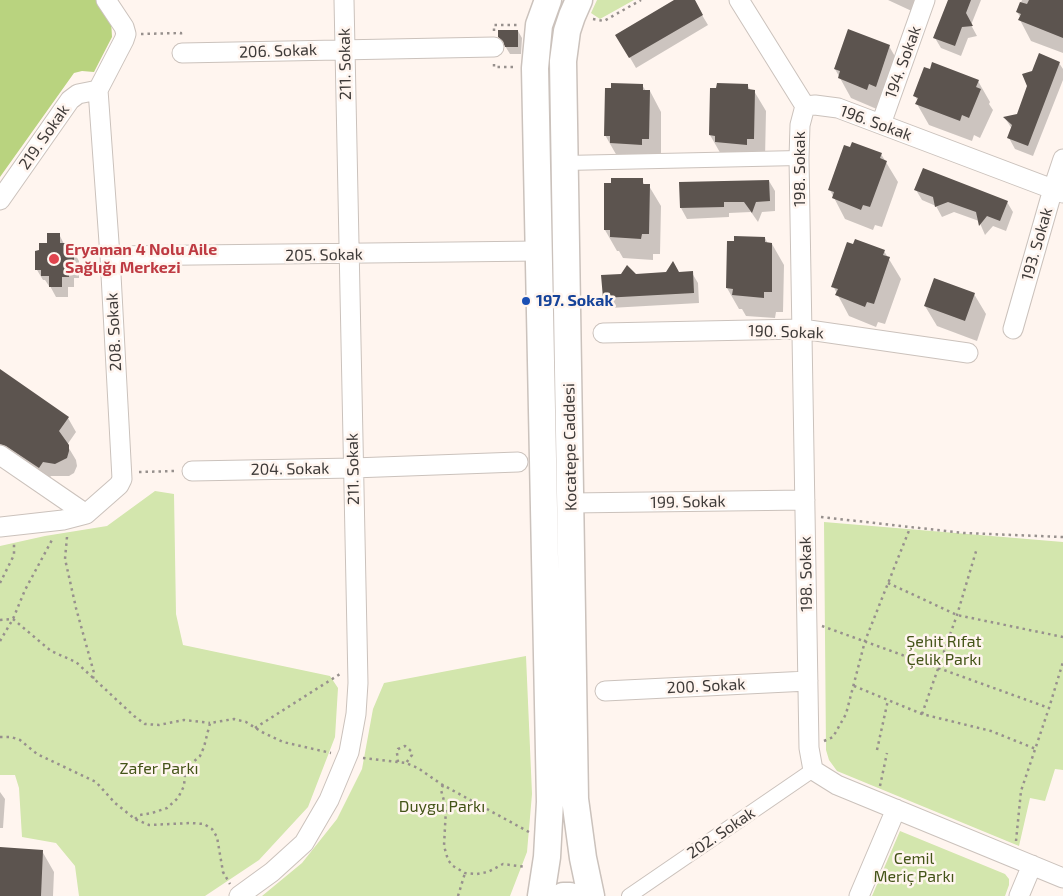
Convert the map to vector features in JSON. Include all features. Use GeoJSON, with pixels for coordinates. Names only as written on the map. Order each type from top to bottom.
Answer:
{"type":"FeatureCollection","features":[{"type":"Feature","properties":{"kind":"main road","name":"Kocatepe Caddesi"},"geometry":{"type":"LineString","coordinates":[[541,896],[547,857],[550,802],[534,68],[539,25],[548,0]]}},
{"type":"Feature","properties":{"kind":"main road","name":"Kocatepe Caddesi"},"geometry":{"type":"LineString","coordinates":[[576,8],[564,46],[563,61],[570,503],[575,799],[583,858],[591,896]]}},
{"type":"Feature","properties":{"kind":"main road"},"geometry":{"type":"LineString","coordinates":[[564,896],[570,896]]}},
{"type":"Feature","properties":{"kind":"street"},"geometry":{"type":"LineString","coordinates":[[98,90],[126,34],[124,26],[106,0]]}},
{"type":"Feature","properties":{"kind":"street","name":"211. Sokak"},"geometry":{"type":"LineString","coordinates":[[236,892],[272,872],[304,843],[329,800],[348,756],[356,714],[357,674],[344,0]]}},
{"type":"Feature","properties":{"kind":"street"},"geometry":{"type":"LineString","coordinates":[[740,0],[805,106]]}},
{"type":"Feature","properties":{"kind":"street","name":"194. Sokak"},"geometry":{"type":"LineString","coordinates":[[881,124],[925,0]]}},
{"type":"Feature","properties":{"kind":"street","name":"206. Sokak"},"geometry":{"type":"LineString","coordinates":[[182,53],[494,47]]}},
{"type":"Feature","properties":{"kind":"street","name":"219. Sokak"},"geometry":{"type":"LineString","coordinates":[[0,200],[70,100],[78,94],[98,90]]}},
{"type":"Feature","properties":{"kind":"street","name":"208. Sokak"},"geometry":{"type":"LineString","coordinates":[[98,90],[110,256],[122,473]]}},
{"type":"Feature","properties":{"kind":"street","name":"196. Sokak"},"geometry":{"type":"LineString","coordinates":[[805,106],[815,104],[838,108],[1058,191]]}},
{"type":"Feature","properties":{"kind":"street","name":"198. Sokak"},"geometry":{"type":"LineString","coordinates":[[805,106],[800,125],[799,158],[809,748],[813,770]]}},
{"type":"Feature","properties":{"kind":"street"},"geometry":{"type":"LineString","coordinates":[[565,163],[799,158]]}},
{"type":"Feature","properties":{"kind":"street","name":"193. Sokak"},"geometry":{"type":"LineString","coordinates":[[1013,329],[1058,191],[1063,159]]}},
{"type":"Feature","properties":{"kind":"street","name":"205. Sokak"},"geometry":{"type":"LineString","coordinates":[[110,256],[539,251]]}},
{"type":"Feature","properties":{"kind":"street","name":"190. Sokak"},"geometry":{"type":"LineString","coordinates":[[603,333],[802,329],[968,353]]}},
{"type":"Feature","properties":{"kind":"street"},"geometry":{"type":"LineString","coordinates":[[0,455],[86,514]]}},
{"type":"Feature","properties":{"kind":"street","name":"204. Sokak"},"geometry":{"type":"LineString","coordinates":[[192,471],[518,462]]}},
{"type":"Feature","properties":{"kind":"street"},"geometry":{"type":"LineString","coordinates":[[7,527],[62,522],[86,514],[119,485],[122,473]]}},
{"type":"Feature","properties":{"kind":"street","name":"199. Sokak"},"geometry":{"type":"LineString","coordinates":[[570,503],[805,508]]}},
{"type":"Feature","properties":{"kind":"street","name":"200. Sokak"},"geometry":{"type":"LineString","coordinates":[[605,691],[808,681]]}},
{"type":"Feature","properties":{"kind":"street"},"geometry":{"type":"LineString","coordinates":[[813,770],[837,785],[1063,878]]}},
{"type":"Feature","properties":{"kind":"street","name":"202. Sokak"},"geometry":{"type":"LineString","coordinates":[[628,896],[813,770]]}},
{"type":"Feature","properties":{"kind":"street"},"geometry":{"type":"LineString","coordinates":[[859,896],[896,809]]}},
{"type":"Feature","properties":{"kind":"street"},"geometry":{"type":"LineString","coordinates":[[1019,896],[1032,865]]}},
{"type":"Feature","properties":{"kind":"path"},"geometry":{"type":"LineString","coordinates":[[576,8],[604,21],[641,0]]}},
{"type":"Feature","properties":{"kind":"path"},"geometry":{"type":"LineString","coordinates":[[126,34],[181,33],[182,53]]}},
{"type":"Feature","properties":{"kind":"path"},"geometry":{"type":"LineString","coordinates":[[122,473],[192,471]]}},
{"type":"Feature","properties":{"kind":"path"},"geometry":{"type":"LineString","coordinates":[[805,508],[910,528],[1063,538]]}},
{"type":"Feature","properties":{"kind":"path"},"geometry":{"type":"LineString","coordinates":[[0,641],[62,522]]}},
{"type":"Feature","properties":{"kind":"path"},"geometry":{"type":"LineString","coordinates":[[62,522],[68,538],[65,559],[94,673],[93,678]]}},
{"type":"Feature","properties":{"kind":"path"},"geometry":{"type":"LineString","coordinates":[[0,583],[14,555],[7,527]]}},
{"type":"Feature","properties":{"kind":"path"},"geometry":{"type":"LineString","coordinates":[[809,748],[833,737],[846,714],[865,641],[910,528]]}},
{"type":"Feature","properties":{"kind":"path"},"geometry":{"type":"LineString","coordinates":[[922,714],[957,615],[977,548]]}},
{"type":"Feature","properties":{"kind":"path"},"geometry":{"type":"LineString","coordinates":[[888,583],[957,615],[1063,637]]}},
{"type":"Feature","properties":{"kind":"path"},"geometry":{"type":"LineString","coordinates":[[0,620],[13,619],[51,651],[76,662],[145,724],[159,725],[184,720],[210,723],[234,719],[246,722],[284,742],[315,750],[406,763],[418,768],[443,785],[534,835]]}},
{"type":"Feature","properties":{"kind":"path"},"geometry":{"type":"LineString","coordinates":[[807,621],[1049,708]]}},
{"type":"Feature","properties":{"kind":"path"},"geometry":{"type":"LineString","coordinates":[[1014,858],[1021,791],[1063,662]]}},
{"type":"Feature","properties":{"kind":"path"},"geometry":{"type":"LineString","coordinates":[[255,728],[343,672],[357,674]]}},
{"type":"Feature","properties":{"kind":"path"},"geometry":{"type":"LineString","coordinates":[[854,686],[922,714],[991,731],[1036,749]]}},
{"type":"Feature","properties":{"kind":"path"},"geometry":{"type":"LineString","coordinates":[[877,750],[888,700]]}},
{"type":"Feature","properties":{"kind":"path"},"geometry":{"type":"LineString","coordinates":[[135,819],[140,814],[152,813],[167,808],[178,798],[184,786],[185,774],[191,764],[200,756],[204,747],[210,723]]}},
{"type":"Feature","properties":{"kind":"path"},"geometry":{"type":"LineString","coordinates":[[0,737],[12,737],[20,740],[37,754],[96,782],[115,803],[135,819],[149,825],[191,823],[204,824],[212,828],[217,837],[223,872],[236,892]]}},
{"type":"Feature","properties":{"kind":"path"},"geometry":{"type":"LineString","coordinates":[[398,762],[398,749],[405,746],[411,751],[412,755],[406,763]]}},
{"type":"Feature","properties":{"kind":"path"},"geometry":{"type":"LineString","coordinates":[[877,801],[887,753]]}},
{"type":"Feature","properties":{"kind":"path"},"geometry":{"type":"LineString","coordinates":[[443,785],[441,790],[446,808],[444,846],[448,860],[453,866],[465,873],[477,874],[488,872],[503,864],[532,868]]}},
{"type":"Feature","properties":{"kind":"path"},"geometry":{"type":"LineString","coordinates":[[458,896],[465,873]]}},
{"type":"Feature","properties":{"kind":"green space"},"geometry":{"type":"Polygon","coordinates":[[[0,0],[97,0],[111,20],[112,37],[94,72],[82,71],[74,73],[0,177],[0,0]]]}},
{"type":"Feature","properties":{"kind":"green space"},"geometry":{"type":"Polygon","coordinates":[[[597,0],[634,0],[600,19],[591,13],[597,0]]]}},
{"type":"Feature","properties":{"kind":"green space","name":"Zafer Parkı"},"geometry":{"type":"Polygon","coordinates":[[[155,491],[174,494],[176,614],[183,645],[330,676],[338,688],[335,737],[308,807],[259,860],[205,896],[79,896],[75,866],[56,843],[22,837],[19,788],[15,775],[0,775],[0,546],[45,536],[107,526],[155,491]]]}},
{"type":"Feature","properties":{"kind":"green space","name":"Şehit Rıfat Çelik Parkı"},"geometry":{"type":"Polygon","coordinates":[[[824,522],[1063,542],[1063,770],[1055,769],[1045,801],[1030,798],[1019,846],[837,771],[829,760],[826,750],[824,522]]]}},
{"type":"Feature","properties":{"kind":"green space","name":"Duygu Parkı"},"geometry":{"type":"Polygon","coordinates":[[[526,656],[532,794],[527,852],[510,896],[262,896],[302,863],[337,819],[362,769],[373,709],[384,683],[526,656]]]}},
{"type":"Feature","properties":{"kind":"green space","name":"Cemil Meriç Parkı"},"geometry":{"type":"Polygon","coordinates":[[[900,831],[1005,874],[1009,879],[1009,885],[1005,896],[872,896],[900,831]]]}},
{"type":"Feature","properties":{"kind":"building"},"geometry":{"type":"Polygon","coordinates":[[[674,0],[695,0],[703,15],[629,58],[615,35],[674,0]]]}},
{"type":"Feature","properties":{"kind":"building"},"geometry":{"type":"Polygon","coordinates":[[[948,0],[971,0],[966,13],[973,26],[962,27],[955,46],[933,38],[948,0]]]}},
{"type":"Feature","properties":{"kind":"building"},"geometry":{"type":"Polygon","coordinates":[[[1029,0],[1063,0],[1063,38],[1018,20],[1021,14],[1016,12],[1020,2],[1027,4],[1029,0]]]}},
{"type":"Feature","properties":{"kind":"building"},"geometry":{"type":"Polygon","coordinates":[[[848,29],[890,45],[876,87],[869,84],[867,90],[838,78],[840,71],[834,69],[848,29]]]}},
{"type":"Feature","properties":{"kind":"building"},"geometry":{"type":"Polygon","coordinates":[[[498,30],[518,30],[518,47],[505,47],[503,41],[498,37],[498,30]]]}},
{"type":"Feature","properties":{"kind":"building"},"geometry":{"type":"Polygon","coordinates":[[[1039,53],[1060,62],[1028,146],[1007,138],[1012,125],[1003,117],[1017,114],[1027,86],[1022,74],[1032,71],[1039,53]]]}},
{"type":"Feature","properties":{"kind":"building"},"geometry":{"type":"Polygon","coordinates":[[[932,62],[979,80],[976,87],[981,89],[969,118],[962,115],[960,121],[915,104],[918,98],[913,96],[924,67],[930,69],[932,62]]]}},
{"type":"Feature","properties":{"kind":"building"},"geometry":{"type":"Polygon","coordinates":[[[611,83],[643,84],[643,90],[650,90],[649,139],[642,139],[642,145],[610,143],[610,136],[604,136],[605,88],[611,88],[611,83]]]}},
{"type":"Feature","properties":{"kind":"building"},"geometry":{"type":"Polygon","coordinates":[[[717,83],[748,84],[748,89],[755,90],[754,139],[747,139],[747,145],[715,142],[715,136],[709,135],[710,88],[716,88],[717,83]]]}},
{"type":"Feature","properties":{"kind":"building"},"geometry":{"type":"Polygon","coordinates":[[[852,142],[882,153],[880,158],[887,161],[870,207],[863,205],[861,210],[832,198],[834,192],[828,190],[844,145],[850,147],[852,142]]]}},
{"type":"Feature","properties":{"kind":"building"},"geometry":{"type":"Polygon","coordinates":[[[923,168],[1008,201],[1000,221],[987,216],[979,226],[976,212],[948,202],[935,207],[933,197],[914,190],[923,168]]]}},
{"type":"Feature","properties":{"kind":"building"},"geometry":{"type":"Polygon","coordinates":[[[611,178],[643,178],[643,184],[650,184],[649,234],[642,234],[641,239],[610,237],[610,230],[604,230],[604,183],[611,183],[611,178]]]}},
{"type":"Feature","properties":{"kind":"building"},"geometry":{"type":"Polygon","coordinates":[[[769,180],[770,201],[756,202],[752,213],[744,202],[724,202],[724,207],[680,208],[679,182],[769,180]]]}},
{"type":"Feature","properties":{"kind":"building","name":"Eryaman 4 Nolu Aile Sağlığı Merkezi"},"geometry":{"type":"Polygon","coordinates":[[[47,233],[60,233],[60,243],[70,243],[70,249],[74,249],[74,268],[69,268],[69,277],[62,277],[62,287],[49,287],[49,276],[41,276],[41,270],[35,270],[35,251],[39,250],[39,243],[47,243],[47,233]]]}},
{"type":"Feature","properties":{"kind":"building"},"geometry":{"type":"Polygon","coordinates":[[[734,236],[765,237],[765,242],[772,243],[772,292],[764,292],[764,298],[732,295],[733,289],[726,288],[727,241],[734,241],[734,236]]]}},
{"type":"Feature","properties":{"kind":"building"},"geometry":{"type":"Polygon","coordinates":[[[855,239],[885,250],[883,255],[890,257],[874,304],[867,302],[865,307],[835,295],[838,289],[831,287],[847,242],[853,244],[855,239]]]}},
{"type":"Feature","properties":{"kind":"building"},"geometry":{"type":"Polygon","coordinates":[[[673,261],[679,272],[693,271],[694,293],[603,298],[601,275],[621,274],[627,265],[636,274],[666,272],[673,261]]]}},
{"type":"Feature","properties":{"kind":"building"},"geometry":{"type":"Polygon","coordinates":[[[934,278],[975,293],[965,321],[924,306],[934,278]]]}},
{"type":"Feature","properties":{"kind":"building"},"geometry":{"type":"Polygon","coordinates":[[[0,369],[69,417],[59,431],[69,445],[67,458],[55,464],[43,462],[39,468],[0,444],[0,369]]]}},
{"type":"Feature","properties":{"kind":"building"},"geometry":{"type":"Polygon","coordinates":[[[0,847],[43,850],[41,896],[0,896],[0,847]]]}},
{"type":"Feature","properties":{"kind":"place","name":"Eryaman 4 Nolu Aile Sağlığı Merkezi"},"geometry":{"type":"Point","coordinates":[54,259]}},
{"type":"Feature","properties":{"kind":"place","name":"197. Sokak"},"geometry":{"type":"Point","coordinates":[526,301]}}]}
